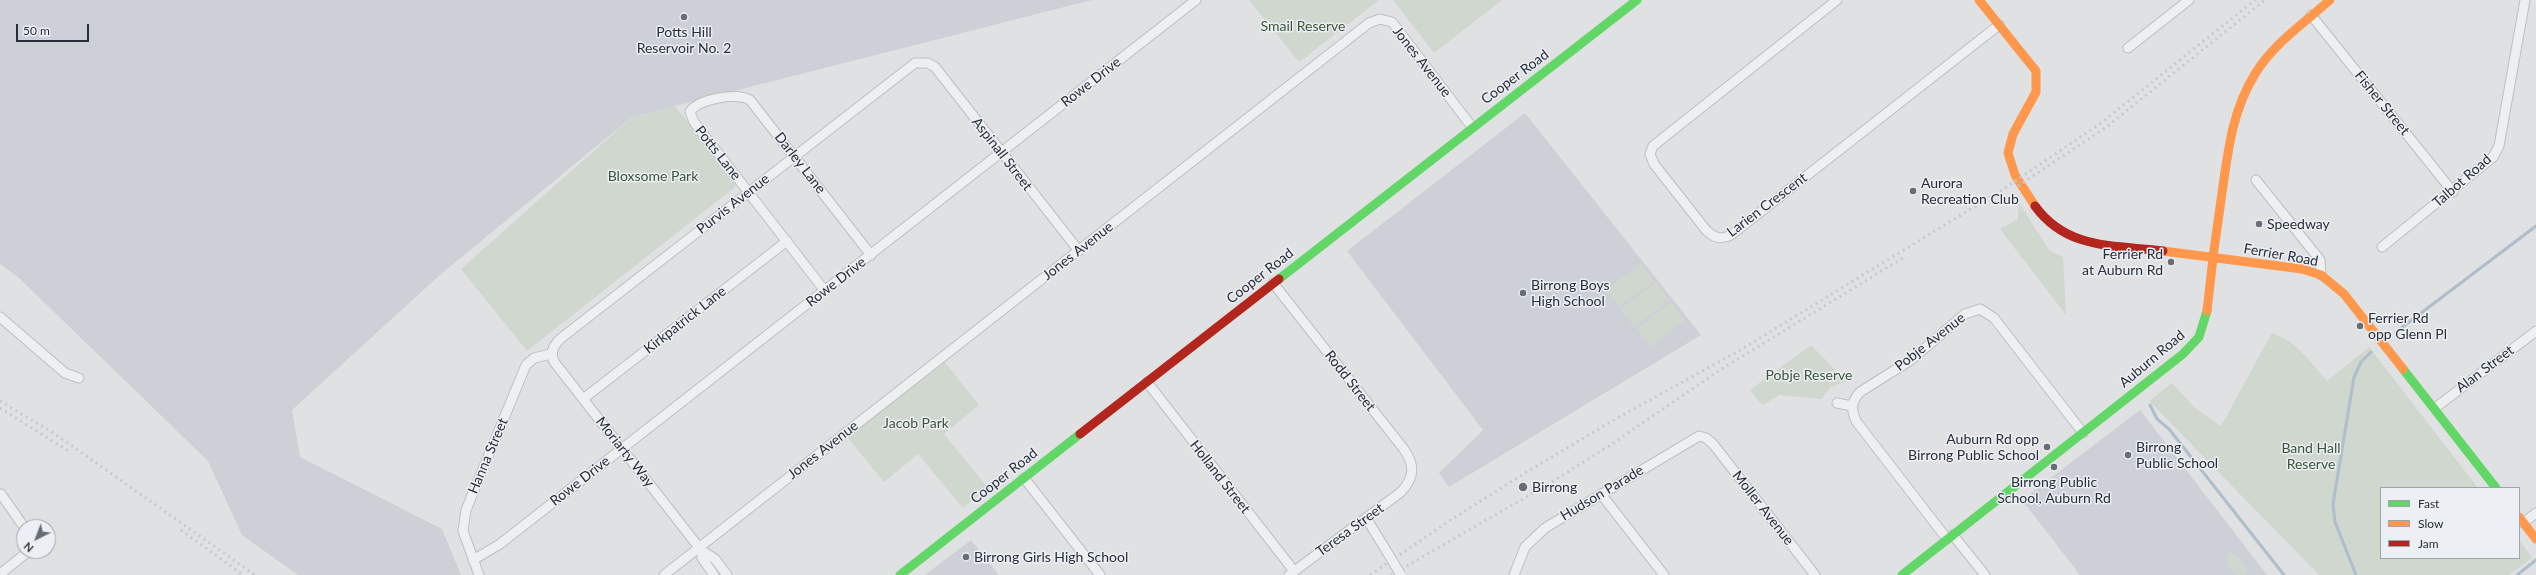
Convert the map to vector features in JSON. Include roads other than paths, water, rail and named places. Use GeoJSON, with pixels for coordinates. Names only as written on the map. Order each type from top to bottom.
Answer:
{"type":"FeatureCollection","features":[{"type":"Feature","properties":{"kind":"street","name":"Rowe Drive"},"geometry":{"type":"LineString","coordinates":[[473,560],[500,544],[1196,0]]}},
{"type":"Feature","properties":{"kind":"street","name":"Cooper Road"},"geometry":{"type":"LineString","coordinates":[[900,575],[1472,127],[1637,0]]}},
{"type":"Feature","properties":{"kind":"street","name":"Larien Crescent"},"geometry":{"type":"LineString","coordinates":[[1836,0],[1653,146],[1650,154],[1654,164],[1706,230],[1716,238],[1731,235],[1999,25]]}},
{"type":"Feature","properties":{"kind":"street"},"geometry":{"type":"LineString","coordinates":[[1979,0],[1999,25]]}},
{"type":"Feature","properties":{"kind":"street"},"geometry":{"type":"LineString","coordinates":[[2128,48],[2189,0]]}},
{"type":"Feature","properties":{"kind":"street","name":"Auburn Road"},"geometry":{"type":"LineString","coordinates":[[1902,575],[2183,354],[2199,337],[2207,312],[2212,258],[2232,127],[2241,100],[2255,74],[2272,50],[2330,0]]}},
{"type":"Feature","properties":{"kind":"street","name":"Talbot Road"},"geometry":{"type":"LineString","coordinates":[[2382,247],[2453,192],[2493,157],[2499,146],[2525,0]]}},
{"type":"Feature","properties":{"kind":"street","name":"Fisher Street"},"geometry":{"type":"LineString","coordinates":[[2311,15],[2453,192]]}},
{"type":"Feature","properties":{"kind":"street","name":"Jones Avenue"},"geometry":{"type":"LineString","coordinates":[[664,575],[1369,23],[1380,19],[1392,22],[1472,127]]}},
{"type":"Feature","properties":{"kind":"street","name":"Ferrier Road"},"geometry":{"type":"LineString","coordinates":[[1999,25],[2034,66],[2038,82],[2033,104],[2013,133],[2008,152],[2012,168],[2040,212],[2050,224],[2069,237],[2212,258],[2302,269],[2321,275],[2344,294],[2435,408],[2495,487]]}},
{"type":"Feature","properties":{"kind":"street","name":"Aspinall Street"},"geometry":{"type":"LineString","coordinates":[[922,62],[935,67],[1079,251]]}},
{"type":"Feature","properties":{"kind":"street","name":"Purvis Avenue"},"geometry":{"type":"LineString","coordinates":[[552,354],[553,348],[560,339],[908,68],[922,62]]}},
{"type":"Feature","properties":{"kind":"street","name":"Darley Lane"},"geometry":{"type":"LineString","coordinates":[[716,100],[736,96],[750,100],[871,255]]}},
{"type":"Feature","properties":{"kind":"street","name":"Potts Lane"},"geometry":{"type":"LineString","coordinates":[[716,100],[695,106],[690,112],[691,117],[825,291]]}},
{"type":"Feature","properties":{"kind":"street"},"geometry":{"type":"LineString","coordinates":[[2256,180],[2320,260],[2321,275]]}},
{"type":"Feature","properties":{"kind":"street","name":"Kirkpatrick Lane"},"geometry":{"type":"LineString","coordinates":[[583,399],[787,241]]}},
{"type":"Feature","properties":{"kind":"street","name":"Rodd Street"},"geometry":{"type":"LineString","coordinates":[[1273,283],[1408,454],[1413,466],[1409,483]]}},
{"type":"Feature","properties":{"kind":"street","name":"Pobje Avenue"},"geometry":{"type":"LineString","coordinates":[[1852,406],[1860,392],[1911,360],[1965,314],[1980,309],[1987,312],[1994,318],[2083,433]]}},
{"type":"Feature","properties":{"kind":"street"},"geometry":{"type":"LineString","coordinates":[[0,317],[65,373],[79,378]]}},
{"type":"Feature","properties":{"kind":"street","name":"Alan Street"},"geometry":{"type":"LineString","coordinates":[[2435,408],[2536,331]]}},
{"type":"Feature","properties":{"kind":"street","name":"Moriarty Way"},"geometry":{"type":"LineString","coordinates":[[552,354],[555,363],[700,548],[715,559],[727,575]]}},
{"type":"Feature","properties":{"kind":"street","name":"Hanna Street"},"geometry":{"type":"LineString","coordinates":[[479,575],[463,532],[463,520],[526,365],[534,358],[552,354]]}},
{"type":"Feature","properties":{"kind":"street","name":"Holland Street"},"geometry":{"type":"LineString","coordinates":[[1147,382],[1292,573]]}},
{"type":"Feature","properties":{"kind":"street"},"geometry":{"type":"LineString","coordinates":[[1836,402],[1852,406],[1856,422],[1950,537],[1985,575]]}},
{"type":"Feature","properties":{"kind":"street","name":"Hudson Parade"},"geometry":{"type":"LineString","coordinates":[[1514,575],[1525,547],[1535,536],[1695,437],[1703,436],[1710,440]]}},
{"type":"Feature","properties":{"kind":"street","name":"Moller Avenue"},"geometry":{"type":"LineString","coordinates":[[1710,440],[1815,575]]}},
{"type":"Feature","properties":{"kind":"street"},"geometry":{"type":"LineString","coordinates":[[1024,478],[1100,575]]}},
{"type":"Feature","properties":{"kind":"street","name":"Teresa Street"},"geometry":{"type":"LineString","coordinates":[[1292,573],[1393,498],[1409,483]]}},
{"type":"Feature","properties":{"kind":"street"},"geometry":{"type":"LineString","coordinates":[[0,494],[18,519]]}},
{"type":"Feature","properties":{"kind":"street"},"geometry":{"type":"LineString","coordinates":[[1601,494],[1664,575]]}},
{"type":"Feature","properties":{"kind":"street"},"geometry":{"type":"LineString","coordinates":[[2536,512],[2521,520],[2536,539]]}},
{"type":"Feature","properties":{"kind":"street"},"geometry":{"type":"LineString","coordinates":[[1366,518],[1400,575]]}},
{"type":"Feature","properties":{"kind":"street","name":"Moriarty Way"},"geometry":{"type":"LineString","coordinates":[[700,548],[702,558],[714,575]]}},
{"type":"Feature","properties":{"kind":"street"},"geometry":{"type":"LineString","coordinates":[[0,574],[19,559]]}},
{"type":"Feature","properties":{"kind":"waterway"},"geometry":{"type":"LineString","coordinates":[[2396,332],[2536,226]]}},
{"type":"Feature","properties":{"kind":"waterway"},"geometry":{"type":"LineString","coordinates":[[2356,575],[2335,522],[2333,504],[2354,377],[2361,362],[2371,352]]}},
{"type":"Feature","properties":{"kind":"waterway"},"geometry":{"type":"LineString","coordinates":[[2150,405],[2157,419],[2169,429],[2284,575]]}},
{"type":"Feature","properties":{"kind":"waterway"},"geometry":{"type":"LineString","coordinates":[[2517,575],[2536,560]]}},
{"type":"Feature","properties":{"kind":"railway"},"geometry":{"type":"LineString","coordinates":[[1370,575],[1449,521],[1525,473],[1614,420],[1742,349],[2005,188],[2101,123],[2255,0]]}},
{"type":"Feature","properties":{"kind":"railway"},"geometry":{"type":"LineString","coordinates":[[2018,186],[2105,128],[2265,0]]}},
{"type":"Feature","properties":{"kind":"railway"},"geometry":{"type":"LineString","coordinates":[[1391,575],[1547,485],[1609,446],[1720,370],[1906,256]]}},
{"type":"Feature","properties":{"kind":"railway"},"geometry":{"type":"LineString","coordinates":[[0,401],[55,434],[255,575]]}},
{"type":"Feature","properties":{"kind":"railway"},"geometry":{"type":"LineString","coordinates":[[0,408],[70,452]]}},
{"type":"Feature","properties":{"kind":"railway"},"geometry":{"type":"LineString","coordinates":[[181,530],[243,575]]}},
{"type":"Feature","properties":{"kind":"place","name":"Potts Hill Reservoir No. 2"},"geometry":{"type":"Point","coordinates":[684,17]}},
{"type":"Feature","properties":{"kind":"place","name":"Aurora Recreation Club"},"geometry":{"type":"Point","coordinates":[1913,191]}},
{"type":"Feature","properties":{"kind":"place","name":"Speedway"},"geometry":{"type":"Point","coordinates":[2259,224]}},
{"type":"Feature","properties":{"kind":"place","name":"Ferrier Rd at Auburn Rd"},"geometry":{"type":"Point","coordinates":[2171,262]}},
{"type":"Feature","properties":{"kind":"place","name":"Birrong Boys High School"},"geometry":{"type":"Point","coordinates":[1523,293]}},
{"type":"Feature","properties":{"kind":"place","name":"Ferrier Rd opp Glenn Pl"},"geometry":{"type":"Point","coordinates":[2360,326]}},
{"type":"Feature","properties":{"kind":"place","name":"Auburn Rd opp Birrong Public School"},"geometry":{"type":"Point","coordinates":[2047,447]}},
{"type":"Feature","properties":{"kind":"place","name":"Birrong Public School"},"geometry":{"type":"Point","coordinates":[2128,455]}},
{"type":"Feature","properties":{"kind":"place","name":"Birrong Public School, Auburn Rd"},"geometry":{"type":"Point","coordinates":[2054,467]}},
{"type":"Feature","properties":{"kind":"place","name":"Birrong"},"geometry":{"type":"Point","coordinates":[1523,487]}},
{"type":"Feature","properties":{"kind":"place","name":"Birrong Girls High School"},"geometry":{"type":"Point","coordinates":[966,557]}},
{"type":"Feature","properties":{"kind":"park label","name":"Smail Reserve"},"geometry":{"type":"Point","coordinates":[1303,26]}},
{"type":"Feature","properties":{"kind":"park label","name":"Bloxsome Park"},"geometry":{"type":"Point","coordinates":[653,176]}},
{"type":"Feature","properties":{"kind":"park label","name":"Pobje Reserve"},"geometry":{"type":"Point","coordinates":[1809,375]}},
{"type":"Feature","properties":{"kind":"park label","name":"Jacob Park"},"geometry":{"type":"Point","coordinates":[916,423]}},
{"type":"Feature","properties":{"kind":"park label","name":"Band Hall Reserve"},"geometry":{"type":"Point","coordinates":[2311,456]}}]}
